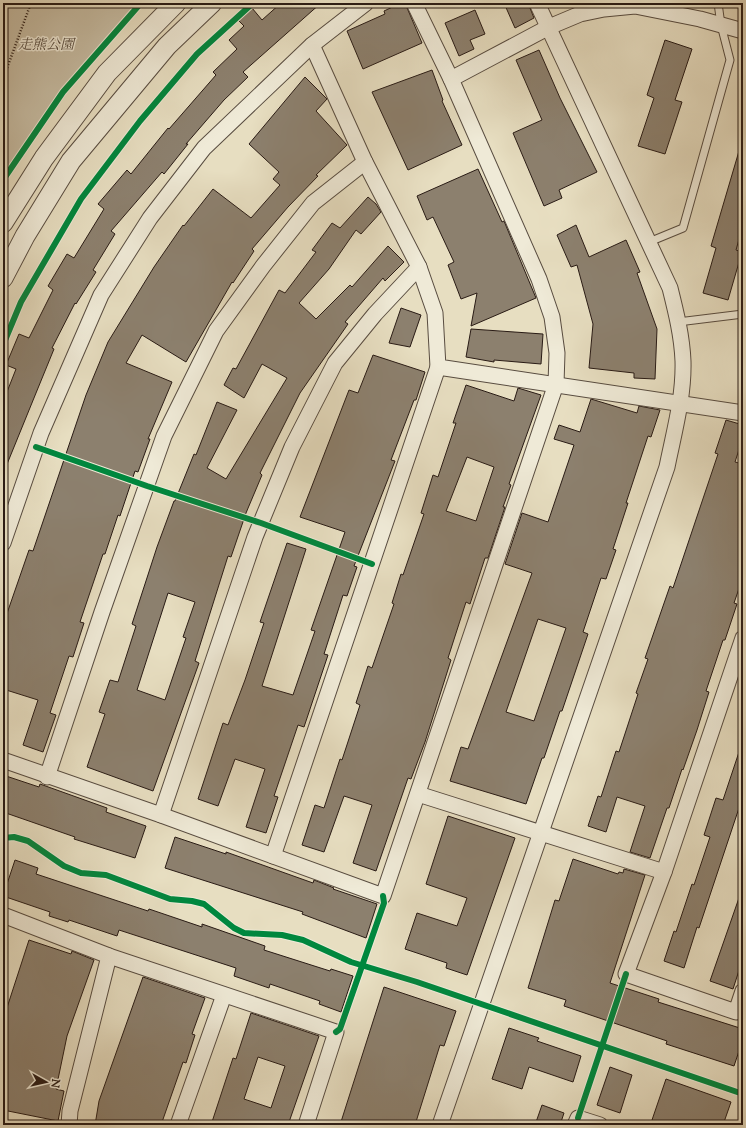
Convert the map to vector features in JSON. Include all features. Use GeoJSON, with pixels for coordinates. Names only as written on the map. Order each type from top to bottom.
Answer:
{"type":"FeatureCollection","features":[{"type":"Feature","properties":{"kind":"street"},"geometry":{"type":"LineString","coordinates":[[3,223],[44,158],[107,73],[176,3]]}},
{"type":"Feature","properties":{"kind":"street"},"geometry":{"type":"LineString","coordinates":[[3,278],[25,236],[71,161],[167,46],[212,3]]}},
{"type":"Feature","properties":{"kind":"street"},"geometry":{"type":"LineString","coordinates":[[3,543],[41,433],[101,295],[150,218],[204,148],[312,45],[366,3]]}},
{"type":"Feature","properties":{"kind":"street"},"geometry":{"type":"LineString","coordinates":[[3,760],[161,815],[383,896],[556,384],[557,352],[552,317],[539,279],[451,79],[414,3]]}},
{"type":"Feature","properties":{"kind":"street"},"geometry":{"type":"LineString","coordinates":[[440,1125],[667,467],[680,403],[683,360],[678,322],[670,288],[537,3]]}},
{"type":"Feature","properties":{"kind":"street"},"geometry":{"type":"LineString","coordinates":[[451,79],[549,27],[600,7],[635,6],[743,31]]}},
{"type":"Feature","properties":{"kind":"street"},"geometry":{"type":"LineString","coordinates":[[273,856],[438,367],[435,313],[419,267],[365,162],[312,45]]}},
{"type":"Feature","properties":{"kind":"street"},"geometry":{"type":"LineString","coordinates":[[47,776],[102,612],[164,436],[216,331],[263,266],[313,203],[365,162]]}},
{"type":"Feature","properties":{"kind":"street"},"geometry":{"type":"LineString","coordinates":[[161,815],[255,537],[292,447],[335,363],[375,314],[419,267]]}},
{"type":"Feature","properties":{"kind":"street"},"geometry":{"type":"LineString","coordinates":[[438,367],[743,413]]}},
{"type":"Feature","properties":{"kind":"street"},"geometry":{"type":"LineString","coordinates":[[743,638],[664,872],[626,974],[740,1013],[743,991]]}},
{"type":"Feature","properties":{"kind":"street"},"geometry":{"type":"LineString","coordinates":[[418,794],[540,834],[664,872]]}},
{"type":"Feature","properties":{"kind":"street"},"geometry":{"type":"LineString","coordinates":[[3,915],[109,956],[336,1032],[306,1125]]}},
{"type":"Feature","properties":{"kind":"street"},"geometry":{"type":"LineString","coordinates":[[68,1125],[70,1111],[109,956]]}},
{"type":"Feature","properties":{"kind":"street"},"geometry":{"type":"LineString","coordinates":[[178,1125],[224,995]]}},
{"type":"Feature","properties":{"kind":"street"},"geometry":{"type":"LineString","coordinates":[[575,1125],[578,1118],[600,1125]]}},
{"type":"Feature","properties":{"kind":"lane"},"geometry":{"type":"LineString","coordinates":[[649,242],[683,228],[730,60],[721,25],[718,3]]}},
{"type":"Feature","properties":{"kind":"lane"},"geometry":{"type":"LineString","coordinates":[[678,322],[743,314]]}},
{"type":"Feature","properties":{"kind":"path"},"geometry":{"type":"LineString","coordinates":[[3,79],[31,3]]}},
{"type":"Feature","properties":{"kind":"green space","name":"走熊公園"},"geometry":{"type":"Polygon","coordinates":[[[3,3],[141,3],[63,92],[3,180],[3,3]]]}},
{"type":"Feature","properties":{"kind":"building"},"geometry":{"type":"Polygon","coordinates":[[[281,3],[321,3],[243,72],[248,77],[224,100],[186,144],[188,144],[164,174],[162,172],[111,231],[115,234],[93,270],[96,272],[76,304],[75,303],[52,348],[54,349],[3,474],[3,402],[16,369],[6,365],[19,334],[29,338],[53,290],[48,286],[67,254],[74,258],[104,209],[98,204],[127,170],[131,174],[168,128],[169,129],[216,75],[213,72],[237,49],[229,40],[244,26],[238,20],[252,8],[262,20],[281,3]]]}},
{"type":"Feature","properties":{"kind":"building"},"geometry":{"type":"Polygon","coordinates":[[[401,3],[405,3],[422,43],[363,69],[347,31],[385,14],[384,11],[401,3]]]}},
{"type":"Feature","properties":{"kind":"building"},"geometry":{"type":"Polygon","coordinates":[[[504,3],[528,3],[534,18],[515,28],[504,3]]]}},
{"type":"Feature","properties":{"kind":"building"},"geometry":{"type":"Polygon","coordinates":[[[475,10],[485,34],[470,40],[474,49],[459,56],[445,23],[475,10]]]}},
{"type":"Feature","properties":{"kind":"building"},"geometry":{"type":"Polygon","coordinates":[[[665,40],[692,49],[675,100],[682,102],[665,154],[638,146],[654,98],[647,95],[665,40]]]}},
{"type":"Feature","properties":{"kind":"building"},"geometry":{"type":"Polygon","coordinates":[[[539,50],[560,98],[597,172],[559,190],[562,198],[544,206],[513,133],[542,120],[516,60],[539,50]]]}},
{"type":"Feature","properties":{"kind":"building"},"geometry":{"type":"Polygon","coordinates":[[[432,70],[443,100],[442,101],[462,145],[408,170],[372,92],[432,70]]]}},
{"type":"Feature","properties":{"kind":"building"},"geometry":{"type":"Polygon","coordinates":[[[305,77],[327,99],[316,111],[347,145],[316,175],[318,176],[288,207],[252,249],[254,251],[233,283],[232,282],[186,362],[142,335],[126,363],[172,382],[148,439],[150,439],[138,472],[135,471],[120,516],[118,515],[105,554],[103,554],[80,622],[84,623],[73,657],[69,656],[50,713],[56,715],[43,752],[23,745],[38,700],[3,689],[3,625],[29,550],[33,551],[86,395],[108,342],[154,267],[183,225],[184,226],[213,189],[251,218],[280,185],[273,179],[279,172],[249,144],[305,77]]]}},
{"type":"Feature","properties":{"kind":"building"},"geometry":{"type":"Polygon","coordinates":[[[739,151],[743,151],[743,225],[736,250],[742,252],[728,300],[703,293],[716,248],[711,246],[739,151]]]}},
{"type":"Feature","properties":{"kind":"building"},"geometry":{"type":"Polygon","coordinates":[[[478,169],[502,222],[504,221],[536,298],[471,326],[477,293],[461,299],[448,265],[454,262],[433,217],[427,220],[417,196],[478,169]]]}},
{"type":"Feature","properties":{"kind":"building"},"geometry":{"type":"Polygon","coordinates":[[[368,197],[376,204],[381,212],[361,234],[356,230],[329,269],[299,303],[316,319],[350,285],[352,287],[388,246],[404,262],[385,281],[383,278],[345,322],[348,324],[300,393],[260,473],[262,475],[246,513],[231,557],[228,556],[195,661],[199,663],[153,791],[87,767],[105,714],[99,712],[110,680],[118,682],[136,626],[132,624],[157,547],[174,501],[194,454],[196,455],[217,402],[237,410],[207,468],[226,479],[287,378],[262,364],[244,398],[224,385],[233,368],[236,369],[279,290],[285,293],[316,252],[312,250],[332,223],[340,228],[368,197]],[[168,593],[137,690],[165,700],[186,638],[183,637],[195,602],[168,593]]]}},
{"type":"Feature","properties":{"kind":"building"},"geometry":{"type":"Polygon","coordinates":[[[576,225],[589,257],[626,240],[640,272],[637,273],[657,329],[655,379],[634,378],[634,373],[589,368],[593,324],[577,265],[571,267],[557,235],[576,225]]]}},
{"type":"Feature","properties":{"kind":"building"},"geometry":{"type":"Polygon","coordinates":[[[401,308],[421,315],[410,347],[389,343],[401,308]]]}},
{"type":"Feature","properties":{"kind":"building"},"geometry":{"type":"Polygon","coordinates":[[[471,329],[543,334],[541,364],[494,360],[494,362],[466,357],[471,329]]]}},
{"type":"Feature","properties":{"kind":"building"},"geometry":{"type":"Polygon","coordinates":[[[373,355],[425,372],[416,400],[414,400],[391,460],[395,461],[354,566],[357,567],[347,596],[343,595],[324,654],[328,655],[304,727],[298,725],[274,796],[278,797],[266,833],[246,827],[265,769],[235,759],[218,806],[198,799],[223,723],[228,725],[245,680],[264,623],[260,622],[287,543],[306,549],[262,686],[293,695],[315,631],[311,630],[345,532],[300,517],[349,390],[358,393],[373,355]]]}},
{"type":"Feature","properties":{"kind":"building"},"geometry":{"type":"Polygon","coordinates":[[[466,385],[514,401],[518,388],[541,395],[509,484],[511,485],[503,507],[505,507],[488,558],[485,558],[470,604],[466,602],[448,658],[451,660],[425,742],[411,779],[408,778],[376,871],[353,863],[372,805],[344,796],[324,852],[302,845],[315,805],[324,808],[340,759],[342,760],[360,705],[356,703],[368,666],[372,668],[394,604],[392,603],[401,574],[403,575],[424,514],[421,513],[433,475],[438,477],[456,423],[453,423],[466,385]],[[467,457],[446,511],[476,521],[494,467],[467,457]]]}},
{"type":"Feature","properties":{"kind":"building"},"geometry":{"type":"Polygon","coordinates":[[[591,399],[637,413],[639,406],[660,410],[651,437],[648,436],[626,503],[628,503],[613,549],[616,550],[606,579],[601,578],[583,632],[588,634],[562,711],[560,711],[526,804],[450,781],[461,747],[468,749],[532,573],[505,564],[522,513],[548,522],[574,445],[554,439],[559,425],[580,432],[591,399]],[[538,619],[506,712],[534,721],[566,628],[538,619]]]}},
{"type":"Feature","properties":{"kind":"building"},"geometry":{"type":"Polygon","coordinates":[[[726,420],[743,425],[743,437],[735,462],[743,464],[743,577],[734,603],[737,604],[706,691],[709,692],[697,730],[669,808],[667,808],[650,858],[630,852],[645,806],[617,797],[606,832],[588,826],[598,796],[601,797],[616,751],[619,752],[638,694],[636,693],[648,659],[645,658],[670,586],[673,588],[718,454],[715,453],[726,420]]]}},
{"type":"Feature","properties":{"kind":"building"},"geometry":{"type":"Polygon","coordinates":[[[740,749],[743,750],[743,796],[699,928],[697,927],[684,968],[664,961],[674,931],[676,932],[692,884],[694,885],[710,837],[704,835],[716,798],[723,800],[740,749]]]}},
{"type":"Feature","properties":{"kind":"building"},"geometry":{"type":"Polygon","coordinates":[[[3,775],[39,787],[40,784],[107,808],[106,812],[146,826],[135,858],[74,839],[75,837],[3,812],[3,775]]]}},
{"type":"Feature","properties":{"kind":"building"},"geometry":{"type":"Polygon","coordinates":[[[448,816],[515,838],[467,975],[446,968],[447,963],[405,949],[417,913],[457,926],[467,898],[426,884],[448,816]]]}},
{"type":"Feature","properties":{"kind":"building"},"geometry":{"type":"Polygon","coordinates":[[[175,837],[226,854],[226,852],[313,883],[314,880],[334,888],[333,889],[377,904],[366,938],[302,914],[303,912],[165,868],[175,837]]]}},
{"type":"Feature","properties":{"kind":"building"},"geometry":{"type":"Polygon","coordinates":[[[573,859],[618,874],[619,872],[623,873],[624,869],[645,875],[610,983],[659,999],[658,1002],[743,1029],[743,1039],[734,1066],[666,1044],[667,1041],[564,1006],[566,1000],[528,988],[555,900],[559,901],[573,859]]]}},
{"type":"Feature","properties":{"kind":"building"},"geometry":{"type":"Polygon","coordinates":[[[15,860],[38,868],[36,874],[148,911],[149,909],[202,927],[202,924],[265,946],[264,950],[330,971],[331,969],[353,976],[341,1012],[319,1004],[320,1001],[270,984],[269,988],[234,976],[236,968],[119,930],[117,936],[69,920],[68,922],[49,916],[50,912],[3,896],[15,860]]]}},
{"type":"Feature","properties":{"kind":"building"},"geometry":{"type":"Polygon","coordinates":[[[740,895],[743,895],[743,958],[733,989],[710,981],[740,895]]]}},
{"type":"Feature","properties":{"kind":"building"},"geometry":{"type":"Polygon","coordinates":[[[29,940],[71,954],[72,951],[94,960],[67,1036],[56,1089],[64,1091],[58,1121],[3,1110],[3,1020],[29,940]]]}},
{"type":"Feature","properties":{"kind":"building"},"geometry":{"type":"Polygon","coordinates":[[[143,977],[205,998],[192,1034],[195,1035],[186,1063],[183,1062],[161,1125],[95,1125],[99,1101],[143,977]]]}},
{"type":"Feature","properties":{"kind":"building"},"geometry":{"type":"Polygon","coordinates":[[[384,987],[456,1011],[444,1046],[440,1045],[415,1125],[340,1125],[384,987]]]}},
{"type":"Feature","properties":{"kind":"building"},"geometry":{"type":"Polygon","coordinates":[[[251,1013],[319,1036],[288,1125],[211,1125],[233,1058],[236,1059],[251,1013]],[[258,1057],[244,1099],[271,1108],[285,1066],[258,1057]]]}},
{"type":"Feature","properties":{"kind":"building"},"geometry":{"type":"Polygon","coordinates":[[[509,1028],[539,1038],[537,1041],[581,1056],[573,1082],[529,1067],[522,1089],[492,1079],[509,1028]]]}},
{"type":"Feature","properties":{"kind":"building"},"geometry":{"type":"Polygon","coordinates":[[[610,1067],[632,1075],[620,1113],[597,1105],[610,1067]]]}},
{"type":"Feature","properties":{"kind":"building"},"geometry":{"type":"Polygon","coordinates":[[[666,1079],[731,1102],[723,1125],[666,1125],[652,1120],[666,1079]]]}},
{"type":"Feature","properties":{"kind":"building"},"geometry":{"type":"Polygon","coordinates":[[[542,1105],[564,1113],[560,1125],[535,1125],[542,1105]]]}},
{"type":"Feature","properties":{"kind":"cycle path"},"geometry":{"type":"LineString","coordinates":[[3,180],[63,92],[141,3]]}},
{"type":"Feature","properties":{"kind":"cycle path"},"geometry":{"type":"LineString","coordinates":[[3,345],[21,302],[81,199],[140,121],[197,54],[253,3]]}},
{"type":"Feature","properties":{"kind":"cycle path"},"geometry":{"type":"LineString","coordinates":[[36,447],[147,486],[261,523],[372,564]]}},
{"type":"Feature","properties":{"kind":"cycle path"},"geometry":{"type":"LineString","coordinates":[[3,838],[14,837],[28,841],[64,866],[81,873],[106,875],[170,899],[192,901],[204,904],[234,928],[244,933],[282,935],[303,940],[351,962],[417,982],[743,1094]]}},
{"type":"Feature","properties":{"kind":"cycle path"},"geometry":{"type":"LineString","coordinates":[[336,1032],[340,1029],[384,903],[383,896]]}},
{"type":"Feature","properties":{"kind":"cycle path"},"geometry":{"type":"LineString","coordinates":[[578,1118],[626,974]]}}]}
